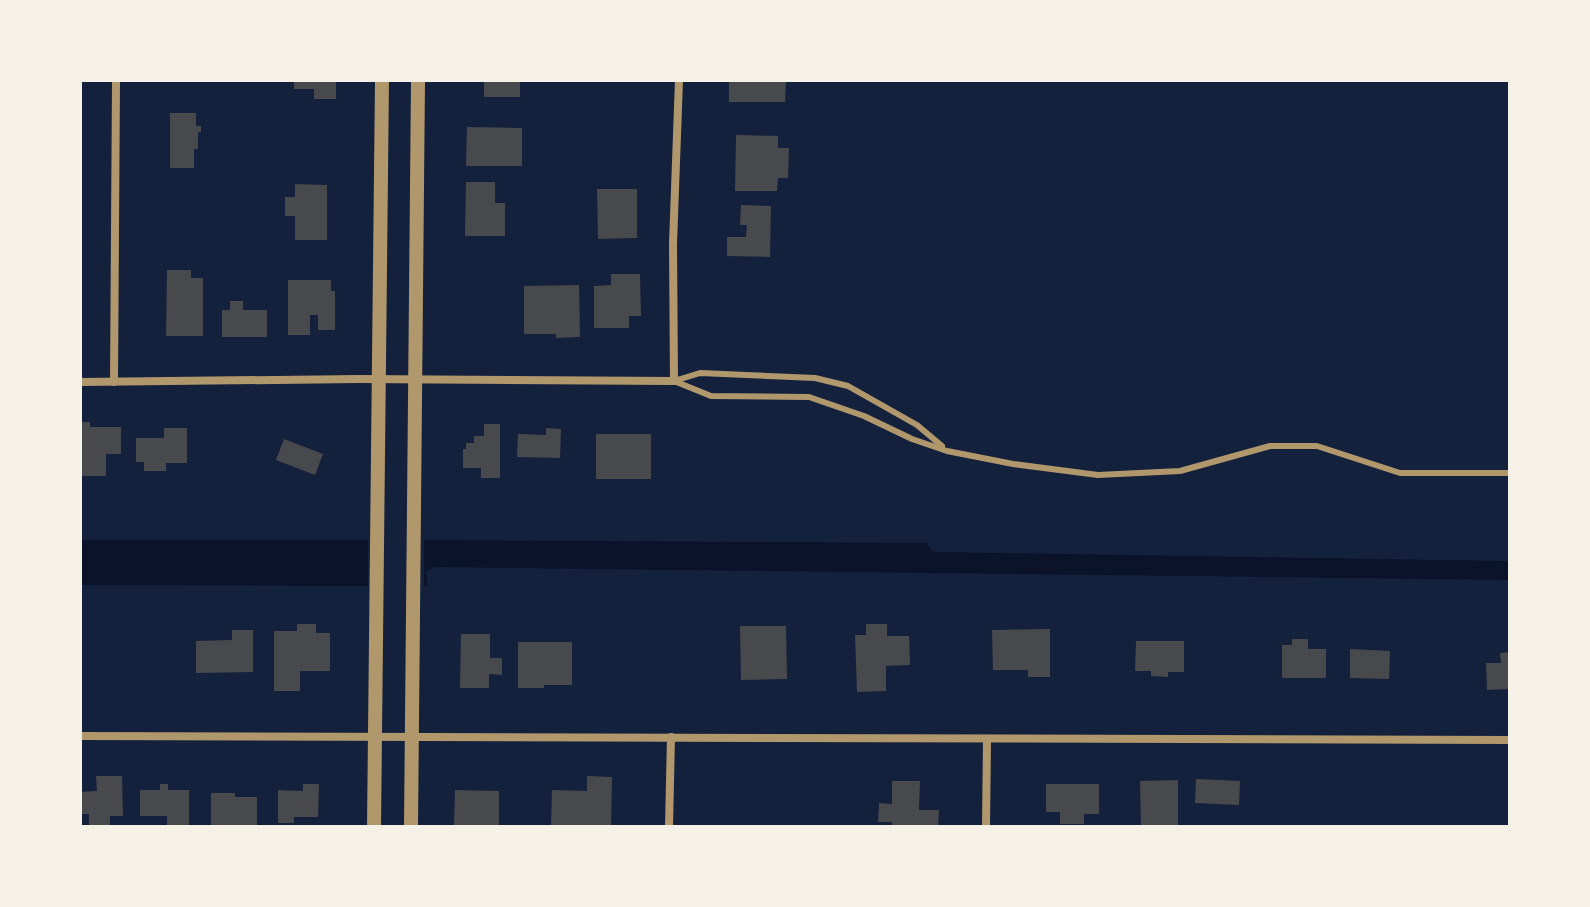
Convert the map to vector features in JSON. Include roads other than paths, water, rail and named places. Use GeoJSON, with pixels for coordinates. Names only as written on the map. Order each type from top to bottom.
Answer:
{"type":"FeatureCollection","features":[{"type":"Feature","properties":{"kind":"street"},"geometry":{"type":"LineString","coordinates":[[114,382],[116,80]]}},
{"type":"Feature","properties":{"kind":"street"},"geometry":{"type":"LineString","coordinates":[[374,827],[382,80]]}},
{"type":"Feature","properties":{"kind":"street"},"geometry":{"type":"LineString","coordinates":[[411,827],[418,80]]}},
{"type":"Feature","properties":{"kind":"street"},"geometry":{"type":"LineString","coordinates":[[80,382],[379,379],[674,381],[673,244],[679,80]]}},
{"type":"Feature","properties":{"kind":"street"},"geometry":{"type":"LineString","coordinates":[[80,736],[1510,740]]}},
{"type":"Feature","properties":{"kind":"street"},"geometry":{"type":"LineString","coordinates":[[669,827],[671,737]]}},
{"type":"Feature","properties":{"kind":"street"},"geometry":{"type":"LineString","coordinates":[[986,827],[987,739]]}},
{"type":"Feature","properties":{"kind":"lane"},"geometry":{"type":"LineString","coordinates":[[674,381],[700,373],[815,378],[837,383],[848,386],[917,425],[947,451]]}},
{"type":"Feature","properties":{"kind":"lane"},"geometry":{"type":"LineString","coordinates":[[674,381],[711,396],[809,397],[947,451],[1013,464],[1098,475],[1180,471],[1270,446],[1317,446],[1400,473],[1510,473]]}},
{"type":"Feature","properties":{"kind":"water"},"geometry":{"type":"Polygon","coordinates":[[[80,540],[368,540],[368,586],[80,585],[80,540]]]}},
{"type":"Feature","properties":{"kind":"water"},"geometry":{"type":"Polygon","coordinates":[[[424,540],[927,543],[936,552],[1510,561],[1510,580],[434,567],[426,572],[428,586],[424,586],[424,540]]]}}]}
